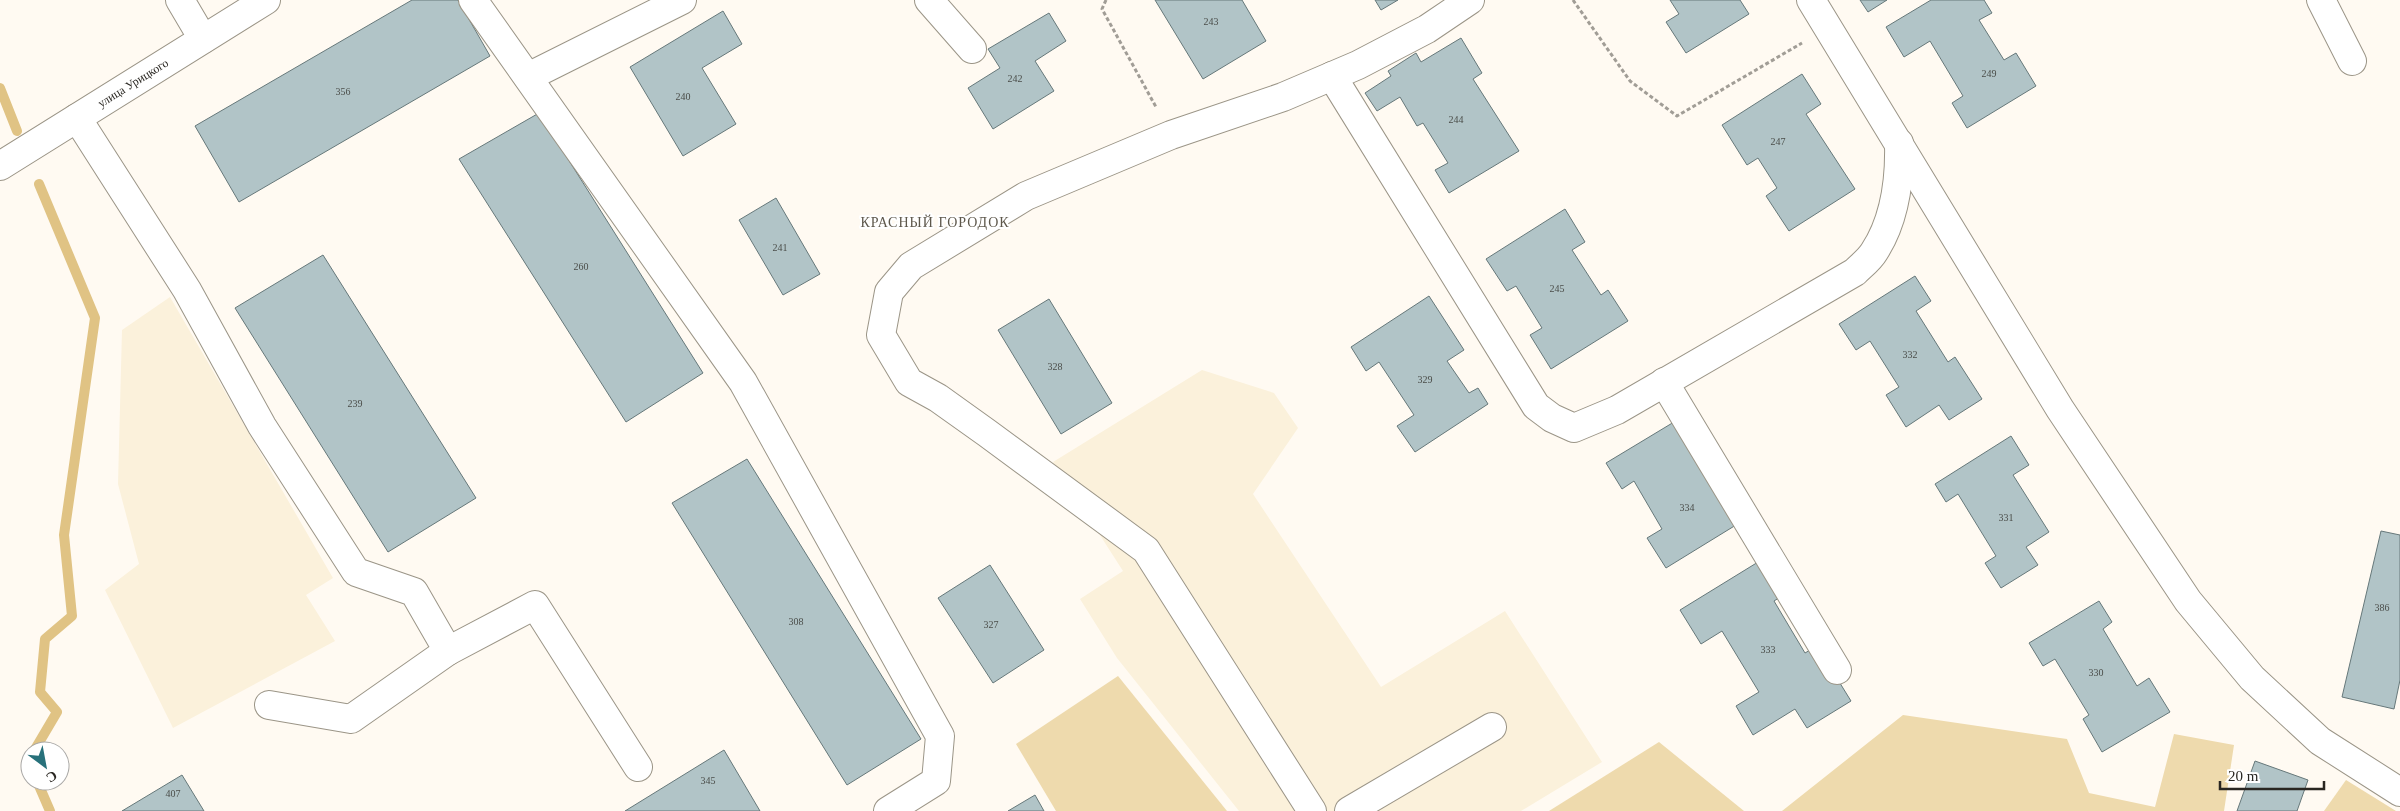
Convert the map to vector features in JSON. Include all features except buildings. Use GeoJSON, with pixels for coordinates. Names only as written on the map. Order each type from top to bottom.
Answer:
{"type":"FeatureCollection","features":[{"type":"Feature","properties":{"kind":"street"},"geometry":{"type":"LineString","coordinates":[[180,0],[203,39]]}},
{"type":"Feature","properties":{"kind":"street","name":"улица Урицкого"},"geometry":{"type":"LineString","coordinates":[[0,166],[266,0]]}},
{"type":"Feature","properties":{"kind":"street"},"geometry":{"type":"LineString","coordinates":[[473,0],[743,382],[940,736],[936,781],[888,811]]}},
{"type":"Feature","properties":{"kind":"street"},"geometry":{"type":"LineString","coordinates":[[528,77],[682,0]]}},
{"type":"Feature","properties":{"kind":"street"},"geometry":{"type":"LineString","coordinates":[[929,0],[972,49]]}},
{"type":"Feature","properties":{"kind":"street"},"geometry":{"type":"LineString","coordinates":[[1312,811],[1146,550],[938,398],[908,382],[881,335],[889,292],[911,266],[1026,196],[1171,135],[1283,97],[1358,65],[1427,29],[1470,0]]}},
{"type":"Feature","properties":{"kind":"street"},"geometry":{"type":"LineString","coordinates":[[1812,0],[2060,408],[2188,601],[2252,678],[2320,741],[2400,792]]}},
{"type":"Feature","properties":{"kind":"street"},"geometry":{"type":"LineString","coordinates":[[2321,0],[2352,61]]}},
{"type":"Feature","properties":{"kind":"street"},"geometry":{"type":"LineString","coordinates":[[1332,76],[1536,406],[1552,418],[1574,428],[1599,419],[1855,272],[1874,254],[1889,222],[1898,184],[1898,143]]}},
{"type":"Feature","properties":{"kind":"street"},"geometry":{"type":"LineString","coordinates":[[77,118],[187,290],[262,426],[356,572],[414,592],[448,651]]}},
{"type":"Feature","properties":{"kind":"street"},"geometry":{"type":"LineString","coordinates":[[1664,382],[1836,670]]}},
{"type":"Feature","properties":{"kind":"street"},"geometry":{"type":"LineString","coordinates":[[269,704],[351,719],[448,651],[535,605],[638,768]]}},
{"type":"Feature","properties":{"kind":"street"},"geometry":{"type":"LineString","coordinates":[[1350,811],[1492,727]]}},
{"type":"Feature","properties":{"kind":"path"},"geometry":{"type":"LineString","coordinates":[[1106,0],[1102,10],[1171,135]]}},
{"type":"Feature","properties":{"kind":"path"},"geometry":{"type":"LineString","coordinates":[[1573,0],[1630,81],[1677,116],[1828,27]]}},
{"type":"Feature","properties":{"kind":"shaded area"},"geometry":{"type":"Polygon","coordinates":[[[170,297],[333,578],[306,595],[335,641],[173,728],[105,590],[139,564],[118,484],[122,330],[170,297]]]}},
{"type":"Feature","properties":{"kind":"shaded area"},"geometry":{"type":"Polygon","coordinates":[[[1202,370],[1274,393],[1298,428],[1253,494],[1381,687],[1505,611],[1602,762],[1521,811],[1239,811],[1117,658],[1080,599],[1123,571],[1053,462],[1202,370]]]}},
{"type":"Feature","properties":{"kind":"shaded area"},"geometry":{"type":"Polygon","coordinates":[[[1118,676],[1227,811],[1056,811],[1016,744],[1118,676]]]}},
{"type":"Feature","properties":{"kind":"shaded area"},"geometry":{"type":"Polygon","coordinates":[[[1903,715],[2067,739],[2089,793],[2155,807],[2174,734],[2234,745],[2224,811],[1782,811],[1903,715]]]}},
{"type":"Feature","properties":{"kind":"shaded area"},"geometry":{"type":"Polygon","coordinates":[[[1659,742],[1744,811],[1549,811],[1659,742]]]}},
{"type":"Feature","properties":{"kind":"shaded area"},"geometry":{"type":"Polygon","coordinates":[[[2346,780],[2396,811],[2324,811],[2346,780]]]}},
{"type":"Feature","properties":{"kind":"waterway"},"geometry":{"type":"LineString","coordinates":[[0,88],[17,131]]}},
{"type":"Feature","properties":{"kind":"waterway"},"geometry":{"type":"LineString","coordinates":[[39,184],[95,318],[64,535],[72,616],[45,639],[40,692],[57,712],[40,741]]}},
{"type":"Feature","properties":{"kind":"waterway"},"geometry":{"type":"LineString","coordinates":[[41,791],[50,811]]}},
{"type":"Feature","properties":{"kind":"district","name":"КРАСНЫЙ ГОРОДОК"},"geometry":{"type":"Point","coordinates":[935,222]}}]}
